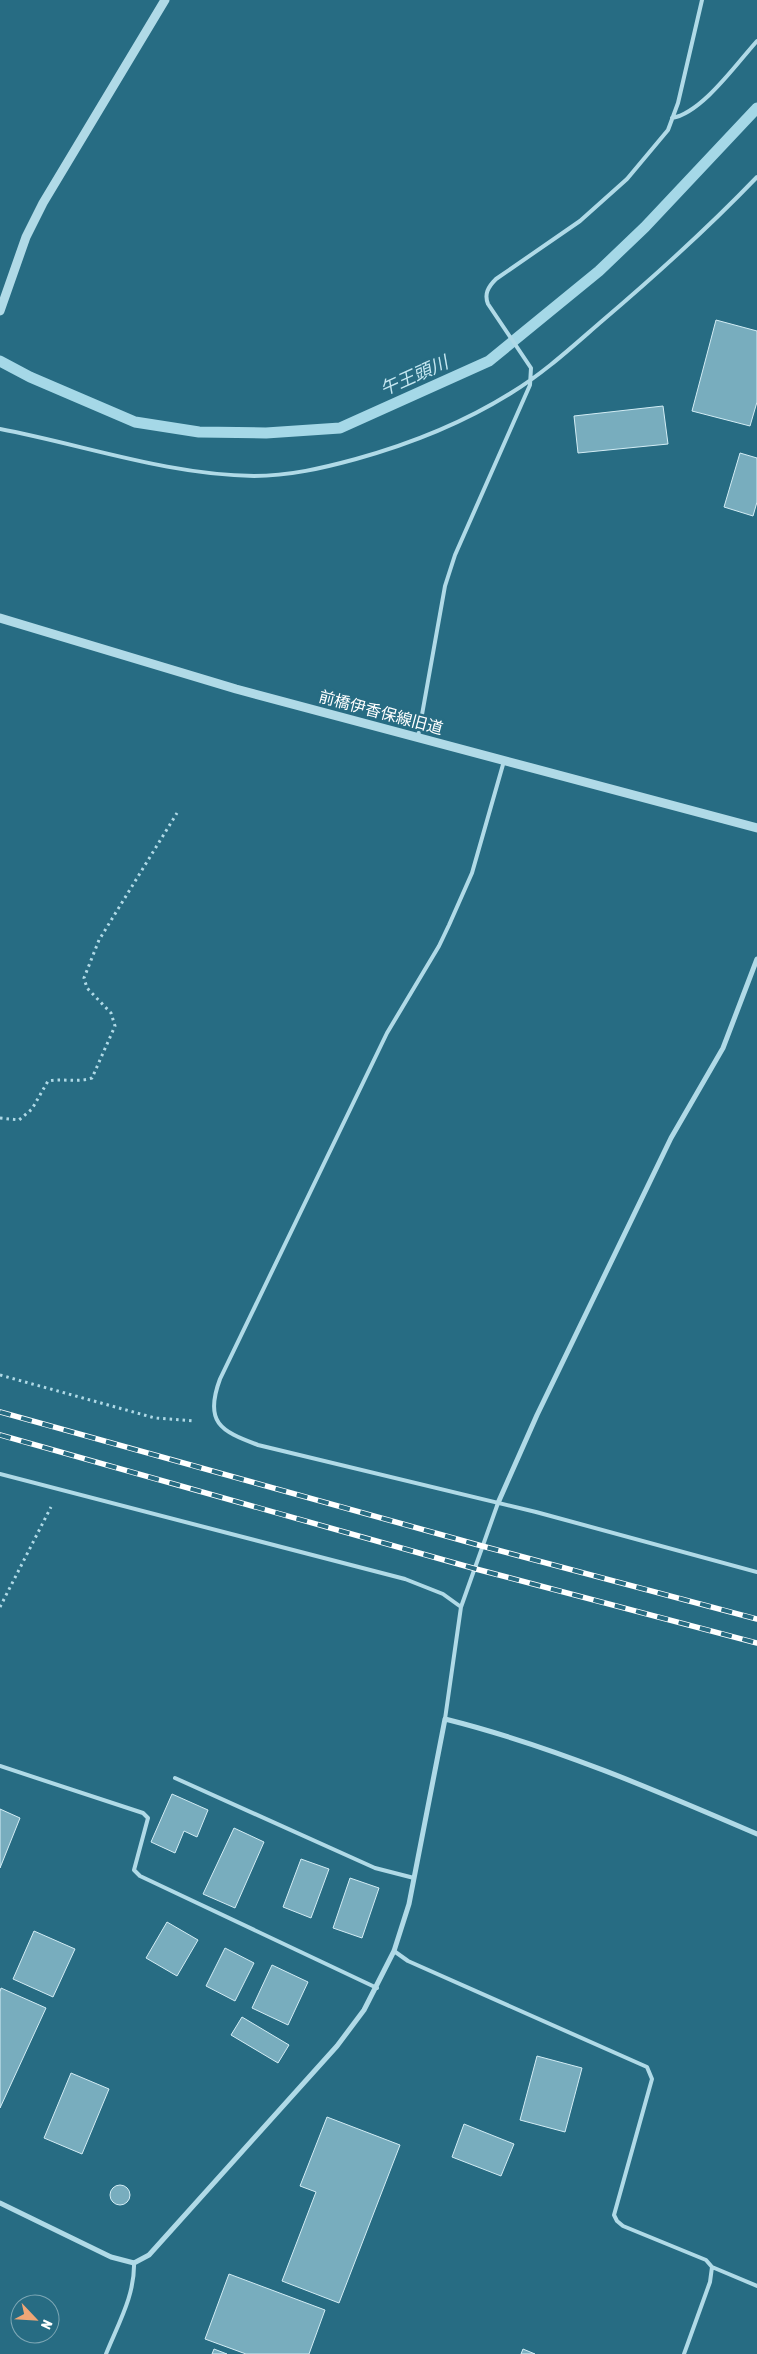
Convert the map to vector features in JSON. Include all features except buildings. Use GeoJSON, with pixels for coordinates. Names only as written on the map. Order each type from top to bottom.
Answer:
{"type":"FeatureCollection","features":[{"type":"Feature","properties":{"kind":"street"},"geometry":{"type":"LineString","coordinates":[[0,311],[26,237],[43,203],[165,0]]}},
{"type":"Feature","properties":{"kind":"street","name":"前橋伊香保線旧道"},"geometry":{"type":"LineString","coordinates":[[0,618],[236,689],[757,828]]}},
{"type":"Feature","properties":{"kind":"street"},"geometry":{"type":"LineString","coordinates":[[498,1503],[537,1415],[671,1138],[723,1048],[757,959]]}},
{"type":"Feature","properties":{"kind":"street"},"geometry":{"type":"LineString","coordinates":[[0,2202],[111,2257],[134,2263],[148,2255],[337,2046],[364,2010],[377,1988],[394,1951],[414,1878],[445,1719],[484,1729],[603,1769],[757,1834]]}},
{"type":"Feature","properties":{"kind":"lane"},"geometry":{"type":"LineString","coordinates":[[418,737],[445,586],[455,555],[531,380],[531,368],[488,304],[486,299],[488,289],[496,279],[580,221],[627,179],[668,130],[678,103],[702,0]]}},
{"type":"Feature","properties":{"kind":"lane"},"geometry":{"type":"LineString","coordinates":[[672,118],[681,117],[701,103],[757,41]]}},
{"type":"Feature","properties":{"kind":"lane"},"geometry":{"type":"LineString","coordinates":[[0,429],[182,469],[255,476],[326,467],[406,444],[496,402],[546,370],[714,222],[757,177]]}},
{"type":"Feature","properties":{"kind":"lane"},"geometry":{"type":"LineString","coordinates":[[504,760],[494,800],[468,882],[439,946],[388,1033],[348,1111],[220,1379],[214,1395],[213,1408],[216,1420],[227,1432],[258,1444],[498,1503],[757,1572]]}},
{"type":"Feature","properties":{"kind":"lane"},"geometry":{"type":"LineString","coordinates":[[0,1474],[60,1491],[405,1578],[443,1594],[461,1607]]}},
{"type":"Feature","properties":{"kind":"lane"},"geometry":{"type":"LineString","coordinates":[[445,1719],[461,1607],[498,1503]]}},
{"type":"Feature","properties":{"kind":"lane"},"geometry":{"type":"LineString","coordinates":[[0,1766],[143,1813],[148,1818],[134,1870],[140,1876],[377,1988]]}},
{"type":"Feature","properties":{"kind":"lane"},"geometry":{"type":"LineString","coordinates":[[175,1778],[374,1868],[414,1878]]}},
{"type":"Feature","properties":{"kind":"lane"},"geometry":{"type":"LineString","coordinates":[[394,1951],[408,1961],[647,2067],[652,2079],[614,2216],[617,2222],[706,2260],[712,2267],[757,2286]]}},
{"type":"Feature","properties":{"kind":"lane"},"geometry":{"type":"LineString","coordinates":[[106,2354],[131,2294],[134,2283],[134,2263]]}},
{"type":"Feature","properties":{"kind":"lane"},"geometry":{"type":"LineString","coordinates":[[684,2354],[710,2282],[712,2267]]}},
{"type":"Feature","properties":{"kind":"path"},"geometry":{"type":"LineString","coordinates":[[0,1118],[19,1120],[26,1116],[48,1081],[57,1079],[83,1081],[92,1078],[115,1026],[111,1014],[87,988],[84,978],[99,940],[177,813]]}},
{"type":"Feature","properties":{"kind":"path"},"geometry":{"type":"LineString","coordinates":[[0,1375],[155,1418],[188,1421],[216,1420]]}},
{"type":"Feature","properties":{"kind":"path"},"geometry":{"type":"LineString","coordinates":[[0,1607],[60,1491]]}},
{"type":"Feature","properties":{"kind":"waterway","name":"午王頭川"},"geometry":{"type":"LineString","coordinates":[[0,361],[30,377],[135,422],[199,432],[266,433],[340,428],[489,361],[599,271],[645,227],[757,108]]}},
{"type":"Feature","properties":{"kind":"railway"},"geometry":{"type":"LineString","coordinates":[[0,1412],[482,1546],[757,1619]]}},
{"type":"Feature","properties":{"kind":"railway"},"geometry":{"type":"LineString","coordinates":[[0,1435],[476,1569],[757,1643]]}}]}
